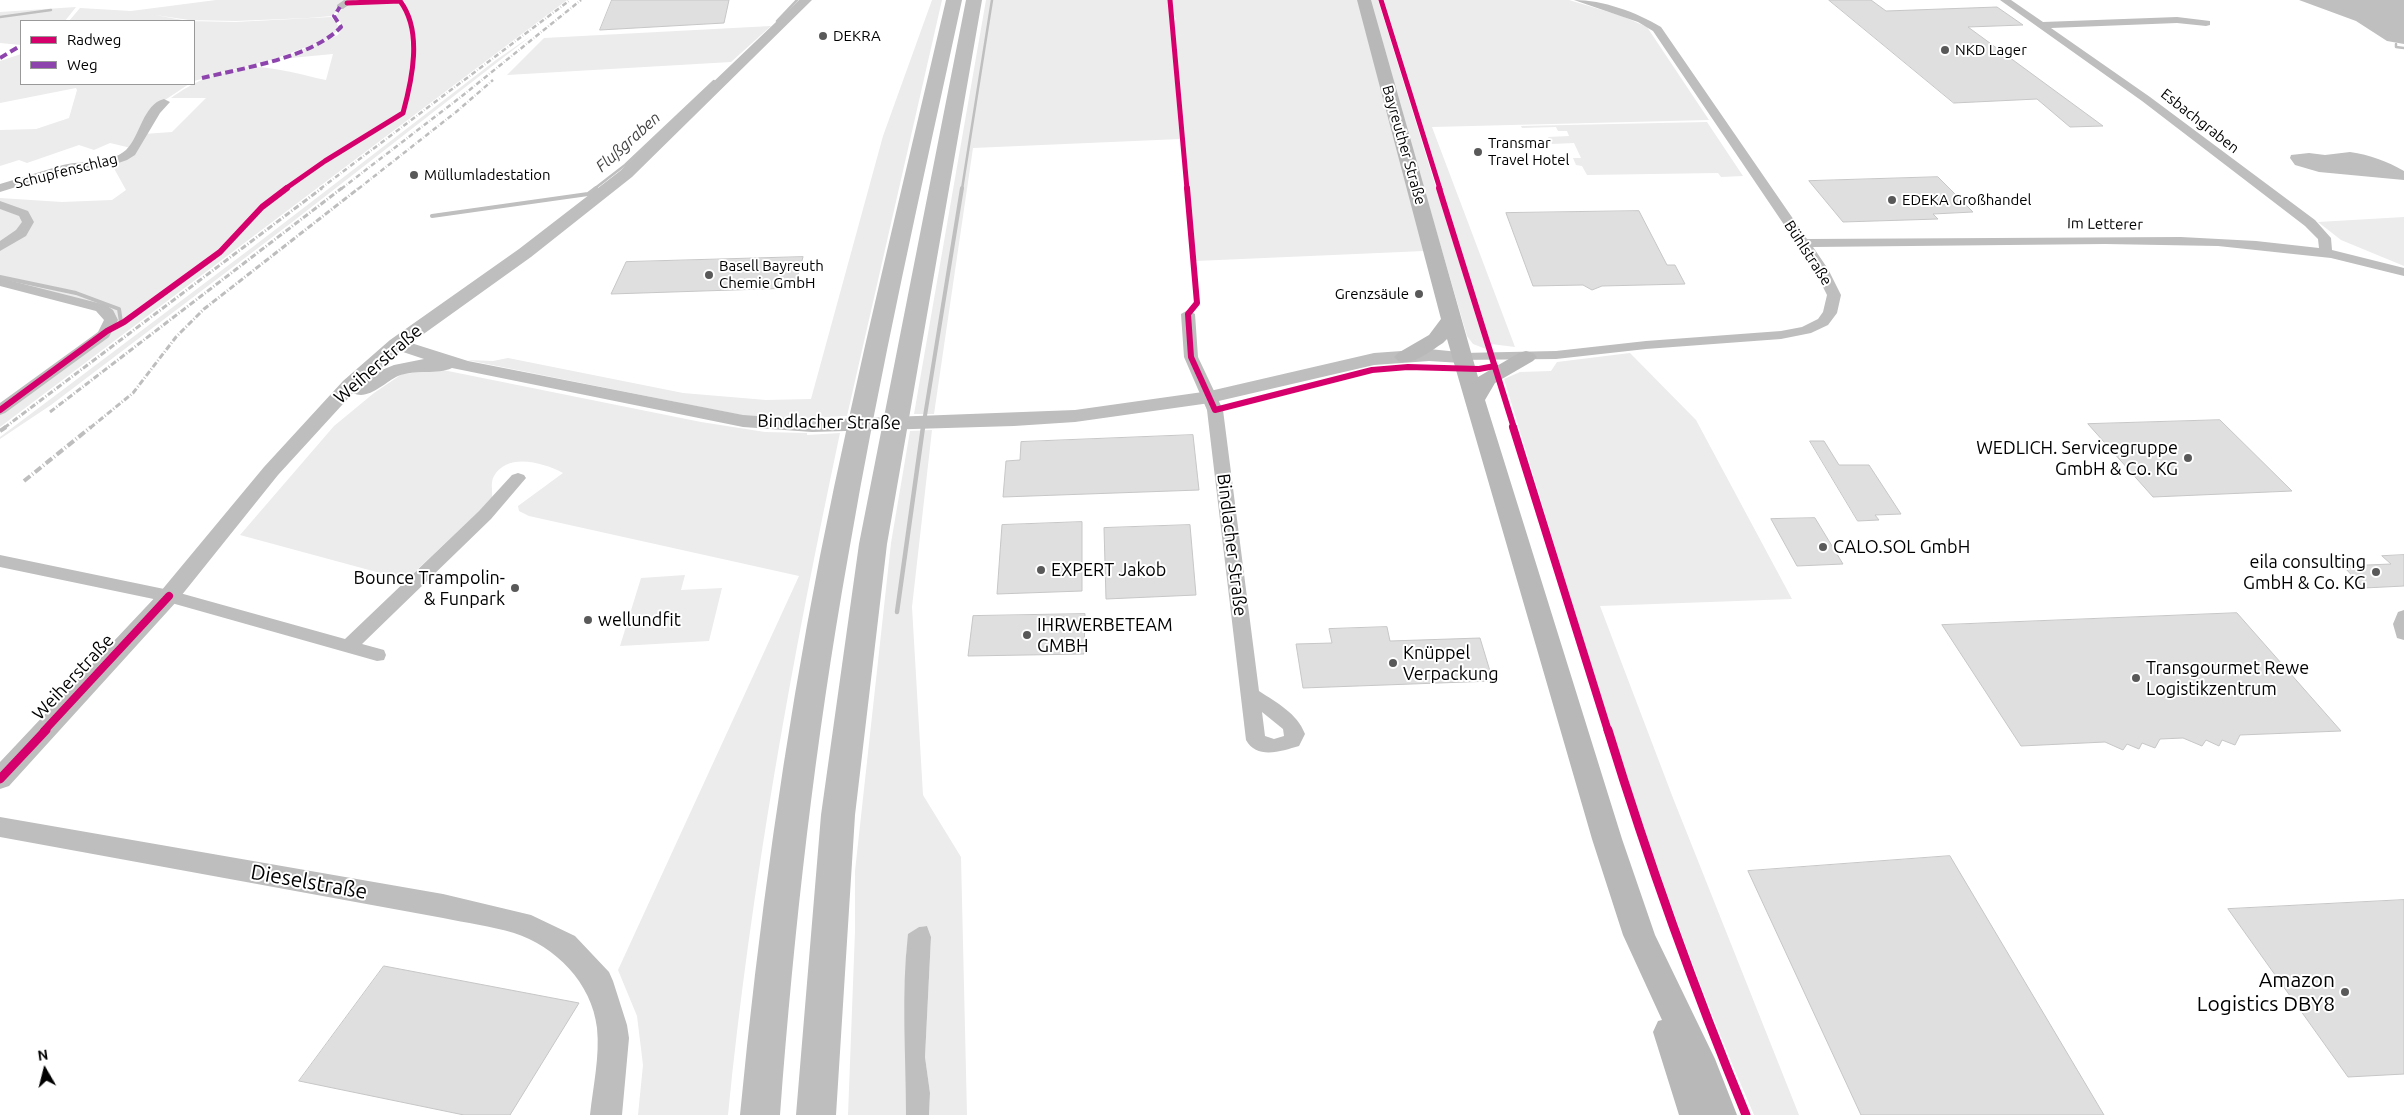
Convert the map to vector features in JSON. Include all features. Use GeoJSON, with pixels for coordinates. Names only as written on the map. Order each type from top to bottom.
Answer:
{"type":"FeatureCollection","features":[{"type":"Feature","properties":{"kind":"highway"},"geometry":{"type":"LineString","coordinates":[[760,1115],[806,717],[823,620],[882,329],[954,0]]}},
{"type":"Feature","properties":{"kind":"highway"},"geometry":{"type":"LineString","coordinates":[[816,1115],[838,816],[862,620],[873,544],[974,0]]}},
{"type":"Feature","properties":{"kind":"main road","name":"Bayreuther Straße"},"geometry":{"type":"LineString","coordinates":[[1364,0],[1474,401],[1607,839],[1639,935]]}},
{"type":"Feature","properties":{"kind":"main road"},"geometry":{"type":"LineString","coordinates":[[1405,357],[1436,339],[1451,320]]}},
{"type":"Feature","properties":{"kind":"main road"},"geometry":{"type":"LineString","coordinates":[[1474,401],[1487,379],[1526,357]]}},
{"type":"Feature","properties":{"kind":"main road"},"geometry":{"type":"LineString","coordinates":[[1639,935],[1697,1115]]}},
{"type":"Feature","properties":{"kind":"main road"},"geometry":{"type":"LineString","coordinates":[[1639,935],[1686,1034],[1719,1115]]}},
{"type":"Feature","properties":{"kind":"street"},"geometry":{"type":"LineString","coordinates":[[340,7],[350,0]]}},
{"type":"Feature","properties":{"kind":"street","name":"Weiherstraße"},"geometry":{"type":"LineString","coordinates":[[0,778],[169,596],[309,429],[350,386],[397,344],[525,253],[626,174],[782,26],[806,0]]}},
{"type":"Feature","properties":{"kind":"street","name":"Bühlstraße"},"geometry":{"type":"LineString","coordinates":[[1462,356],[1526,357],[1781,335],[1806,330],[1823,322],[1830,313],[1834,295],[1822,272],[1670,46],[1656,29],[1635,17],[1579,0]]}},
{"type":"Feature","properties":{"kind":"street","name":"Esbachgraben"},"geometry":{"type":"LineString","coordinates":[[2005,0],[2146,99],[2310,223],[2324,238],[2326,252]]}},
{"type":"Feature","properties":{"kind":"street"},"geometry":{"type":"LineString","coordinates":[[2042,25],[2177,20],[2206,23]]}},
{"type":"Feature","properties":{"kind":"street","name":"Schupfenschlag"},"geometry":{"type":"LineString","coordinates":[[0,188],[66,168],[104,164],[123,158],[131,152],[155,111],[164,102]]}},
{"type":"Feature","properties":{"kind":"street","name":"Schupfenschlag"},"geometry":{"type":"LineString","coordinates":[[0,206],[24,214],[28,222],[21,233],[0,247]]}},
{"type":"Feature","properties":{"kind":"street","name":"Im Letterer"},"geometry":{"type":"LineString","coordinates":[[1803,243],[1978,240],[2147,241],[2280,246],[2326,252],[2404,272]]}},
{"type":"Feature","properties":{"kind":"street"},"geometry":{"type":"LineString","coordinates":[[0,282],[101,308],[108,313],[111,320],[104,334],[0,410]]}},
{"type":"Feature","properties":{"kind":"street","name":"Bindlacher Straße"},"geometry":{"type":"LineString","coordinates":[[1188,314],[1191,357],[1215,410],[1250,694]]}},
{"type":"Feature","properties":{"kind":"street","name":"Bindlacher Straße"},"geometry":{"type":"LineString","coordinates":[[397,344],[436,355],[464,366],[711,415],[771,424],[812,426],[1075,416],[1210,397],[1374,359],[1429,355],[1462,356]]}},
{"type":"Feature","properties":{"kind":"street"},"geometry":{"type":"LineString","coordinates":[[309,429],[384,374],[421,364],[464,366]]}},
{"type":"Feature","properties":{"kind":"street"},"geometry":{"type":"LineString","coordinates":[[348,647],[485,515],[518,478]]}},
{"type":"Feature","properties":{"kind":"street"},"geometry":{"type":"LineString","coordinates":[[0,561],[169,596],[377,655]]}},
{"type":"Feature","properties":{"kind":"street"},"geometry":{"type":"LineString","coordinates":[[2404,616],[2402,624],[2404,634]]}},
{"type":"Feature","properties":{"kind":"street","name":"Dieselstraße"},"geometry":{"type":"LineString","coordinates":[[0,827],[433,904],[521,923],[565,945],[598,981],[612,1025],[613,1038],[606,1115]]}},
{"type":"Feature","properties":{"kind":"shaded area"},"geometry":{"type":"Polygon","coordinates":[[[216,0],[347,0],[332,16],[308,18],[236,21],[189,20],[155,15],[182,20],[70,20],[80,8],[131,11],[216,0]]]}},
{"type":"Feature","properties":{"kind":"shaded area"},"geometry":{"type":"Polygon","coordinates":[[[352,0],[567,0],[0,427],[0,414],[221,252],[264,207],[283,191],[304,175],[404,113],[414,65],[414,40],[410,12],[405,2],[355,2],[352,0]]]}},
{"type":"Feature","properties":{"kind":"shaded area"},"geometry":{"type":"Polygon","coordinates":[[[932,0],[942,0],[847,416],[807,418],[805,421],[746,416],[467,360],[493,361],[508,358],[683,393],[766,400],[811,399],[883,136],[932,0]]]}},
{"type":"Feature","properties":{"kind":"shaded area"},"geometry":{"type":"Polygon","coordinates":[[[986,0],[1168,0],[1180,139],[973,148],[934,414],[914,414],[986,0]]]}},
{"type":"Feature","properties":{"kind":"shaded area"},"geometry":{"type":"Polygon","coordinates":[[[1172,0],[1358,0],[1424,251],[1196,261],[1173,23],[1176,19],[1173,14],[1172,0]]]}},
{"type":"Feature","properties":{"kind":"shaded area"},"geometry":{"type":"Polygon","coordinates":[[[1369,0],[1378,0],[1486,349],[1473,344],[1467,336],[1369,0]]]}},
{"type":"Feature","properties":{"kind":"shaded area"},"geometry":{"type":"Polygon","coordinates":[[[1384,0],[1569,0],[1622,16],[1647,27],[1709,120],[1432,127],[1515,347],[1491,344],[1384,0]]]}},
{"type":"Feature","properties":{"kind":"shaded area"},"geometry":{"type":"Polygon","coordinates":[[[2299,0],[2404,0],[2404,44],[2387,41],[2356,21],[2299,0]]]}},
{"type":"Feature","properties":{"kind":"shaded area"},"geometry":{"type":"Polygon","coordinates":[[[397,2],[403,9],[408,21],[411,55],[408,91],[401,113],[395,119],[315,166],[290,183],[260,208],[216,254],[191,274],[117,324],[105,306],[0,279],[0,249],[30,222],[0,204],[0,198],[62,202],[112,200],[126,190],[111,163],[124,158],[143,134],[172,132],[206,98],[171,98],[189,87],[218,73],[249,67],[278,69],[326,80],[333,54],[280,59],[338,35],[343,27],[336,15],[348,3],[397,2]]]}},
{"type":"Feature","properties":{"kind":"shaded area"},"geometry":{"type":"Polygon","coordinates":[[[76,7],[66,20],[20,20],[20,45],[0,43],[0,12],[76,7]]]}},
{"type":"Feature","properties":{"kind":"shaded area"},"geometry":{"type":"Polygon","coordinates":[[[331,17],[338,25],[337,31],[325,40],[277,58],[195,81],[195,21],[235,22],[331,17]]]}},
{"type":"Feature","properties":{"kind":"shaded area"},"geometry":{"type":"Polygon","coordinates":[[[771,26],[731,62],[507,75],[544,38],[771,26]]]}},
{"type":"Feature","properties":{"kind":"shaded area"},"geometry":{"type":"Polygon","coordinates":[[[531,36],[291,223],[51,405],[0,439],[0,437],[254,246],[496,60],[531,36]]]}},
{"type":"Feature","properties":{"kind":"shaded area"},"geometry":{"type":"Polygon","coordinates":[[[20,54],[20,85],[188,85],[162,102],[131,148],[110,143],[94,150],[79,145],[27,163],[19,160],[0,166],[0,130],[36,129],[69,118],[77,90],[76,88],[0,103],[0,61],[20,54]]]}},
{"type":"Feature","properties":{"kind":"shaded area"},"geometry":{"type":"Polygon","coordinates":[[[1707,122],[1743,176],[1721,177],[1718,173],[1587,175],[1582,166],[1576,165],[1573,158],[1581,158],[1574,143],[1552,144],[1548,137],[1569,136],[1567,131],[1558,131],[1556,127],[1522,128],[1521,126],[1707,122]]]}},
{"type":"Feature","properties":{"kind":"shaded area"},"geometry":{"type":"Polygon","coordinates":[[[2350,152],[2378,159],[2398,167],[2404,171],[2404,180],[2319,172],[2295,165],[2290,158],[2291,155],[2309,153],[2325,155],[2350,152]]]}},
{"type":"Feature","properties":{"kind":"shaded area"},"geometry":{"type":"Polygon","coordinates":[[[0,207],[16,212],[25,223],[0,246],[0,207]]]}},
{"type":"Feature","properties":{"kind":"shaded area"},"geometry":{"type":"Polygon","coordinates":[[[2404,217],[2404,266],[2341,240],[2318,222],[2404,217]]]}},
{"type":"Feature","properties":{"kind":"shaded area"},"geometry":{"type":"Polygon","coordinates":[[[1630,353],[1696,420],[1792,599],[1600,606],[1673,798],[1799,1115],[1754,1115],[1717,1025],[1649,843],[1589,658],[1504,379],[1520,372],[1551,371],[1557,362],[1630,353]]]}},
{"type":"Feature","properties":{"kind":"shaded area"},"geometry":{"type":"Polygon","coordinates":[[[443,370],[701,422],[765,432],[807,433],[807,435],[840,433],[805,603],[775,772],[748,943],[728,1115],[638,1115],[643,1065],[637,1016],[618,970],[799,576],[529,516],[519,511],[518,506],[563,473],[537,463],[527,462],[508,464],[500,469],[493,478],[492,499],[406,580],[240,535],[334,426],[374,393],[402,374],[443,370]]]}},
{"type":"Feature","properties":{"kind":"shaded area"},"geometry":{"type":"Polygon","coordinates":[[[932,430],[912,607],[923,795],[961,857],[967,1115],[929,1115],[930,1093],[925,1057],[931,937],[927,926],[919,927],[909,934],[906,954],[906,1115],[848,1115],[855,931],[855,871],[891,543],[910,431],[932,430]]]}},
{"type":"Feature","properties":{"kind":"shaded area"},"geometry":{"type":"Polygon","coordinates":[[[685,575],[681,590],[722,588],[709,641],[620,646],[641,578],[685,575]]]}},
{"type":"Feature","properties":{"kind":"shaded area"},"geometry":{"type":"Polygon","coordinates":[[[927,926],[931,937],[925,1057],[930,1093],[929,1115],[906,1115],[904,1002],[908,934],[919,927],[927,926]]]}},
{"type":"Feature","properties":{"kind":"building"},"geometry":{"type":"Polygon","coordinates":[[[612,0],[729,0],[724,23],[600,30],[612,0]]]}},
{"type":"Feature","properties":{"kind":"building","name":"NKD Lager"},"geometry":{"type":"Polygon","coordinates":[[[1829,0],[1871,0],[1886,11],[1997,7],[2023,25],[1968,27],[2103,126],[2070,127],[2037,99],[1954,103],[1829,0]]]}},
{"type":"Feature","properties":{"kind":"building","name":"EDEKA Großhandel"},"geometry":{"type":"Polygon","coordinates":[[[1938,177],[1973,212],[1933,214],[1938,219],[1843,222],[1809,181],[1938,177]]]}},
{"type":"Feature","properties":{"kind":"building"},"geometry":{"type":"Polygon","coordinates":[[[1639,211],[1667,265],[1675,265],[1685,284],[1602,286],[1592,290],[1583,285],[1533,286],[1506,213],[1639,211]]]}},
{"type":"Feature","properties":{"kind":"building","name":"Basell Bayreuth Chemie GmbH"},"geometry":{"type":"Polygon","coordinates":[[[803,257],[794,288],[611,294],[626,262],[803,257]]]}},
{"type":"Feature","properties":{"kind":"building","name":"WEDLICH. Servicegruppe GmbH & Co. KG"},"geometry":{"type":"Polygon","coordinates":[[[2220,420],[2292,491],[2153,497],[2088,424],[2220,420]]]}},
{"type":"Feature","properties":{"kind":"building"},"geometry":{"type":"Polygon","coordinates":[[[1193,435],[1199,490],[1003,497],[1006,461],[1020,460],[1021,442],[1193,435]]]}},
{"type":"Feature","properties":{"kind":"building"},"geometry":{"type":"Polygon","coordinates":[[[1810,441],[1824,441],[1839,465],[1869,465],[1901,514],[1875,515],[1879,520],[1858,521],[1810,441]]]}},
{"type":"Feature","properties":{"kind":"building","name":"CALO.SOL GmbH"},"geometry":{"type":"Polygon","coordinates":[[[1815,518],[1843,564],[1797,566],[1771,519],[1815,518]]]}},
{"type":"Feature","properties":{"kind":"building","name":"EXPERT Jakob"},"geometry":{"type":"Polygon","coordinates":[[[1082,522],[1082,591],[997,594],[1002,525],[1082,522]]]}},
{"type":"Feature","properties":{"kind":"building","name":"EXPERT Jakob"},"geometry":{"type":"Polygon","coordinates":[[[1190,525],[1196,595],[1106,599],[1104,528],[1190,525]]]}},
{"type":"Feature","properties":{"kind":"building","name":"eila consulting GmbH & Co. KG"},"geometry":{"type":"Polygon","coordinates":[[[2404,555],[2404,586],[2364,588],[2343,566],[2391,564],[2382,556],[2404,555]]]}},
{"type":"Feature","properties":{"kind":"building","name":"Transgourmet Rewe Logistikzentrum"},"geometry":{"type":"Polygon","coordinates":[[[2237,613],[2341,731],[2240,735],[2235,745],[2222,740],[2219,746],[2206,740],[2202,746],[2183,738],[2160,739],[2155,748],[2142,743],[2139,749],[2127,744],[2123,750],[2105,742],[2021,746],[1942,625],[2237,613]]]}},
{"type":"Feature","properties":{"kind":"building","name":"IHRWERBETEAM GMBH"},"geometry":{"type":"Polygon","coordinates":[[[1085,614],[1084,654],[968,656],[973,616],[1085,614]]]}},
{"type":"Feature","properties":{"kind":"building","name":"Knüppel Verpackung"},"geometry":{"type":"Polygon","coordinates":[[[1387,627],[1390,641],[1480,638],[1493,681],[1303,688],[1296,644],[1332,643],[1329,629],[1387,627]]]}},
{"type":"Feature","properties":{"kind":"building"},"geometry":{"type":"Polygon","coordinates":[[[1950,856],[2104,1115],[1861,1115],[1748,871],[1950,856]]]}},
{"type":"Feature","properties":{"kind":"building","name":"Amazon Logistics DBY8"},"geometry":{"type":"Polygon","coordinates":[[[2404,900],[2404,1074],[2348,1077],[2228,909],[2404,900]]]}},
{"type":"Feature","properties":{"kind":"building"},"geometry":{"type":"Polygon","coordinates":[[[384,966],[579,1003],[510,1115],[464,1115],[299,1081],[384,966]]]}},
{"type":"Feature","properties":{"kind":"waterway","name":"Flußgraben"},"geometry":{"type":"LineString","coordinates":[[777,21],[797,0]]}},
{"type":"Feature","properties":{"kind":"waterway"},"geometry":{"type":"LineString","coordinates":[[962,189],[992,0]]}},
{"type":"Feature","properties":{"kind":"waterway"},"geometry":{"type":"LineString","coordinates":[[0,17],[51,10]]}},
{"type":"Feature","properties":{"kind":"waterway"},"geometry":{"type":"LineString","coordinates":[[2396,44],[2396,47],[2404,48]]}},
{"type":"Feature","properties":{"kind":"waterway","name":"Flußgraben"},"geometry":{"type":"LineString","coordinates":[[594,189],[625,165],[714,81]]}},
{"type":"Feature","properties":{"kind":"waterway","name":"Flußgraben"},"geometry":{"type":"LineString","coordinates":[[432,216],[588,194],[596,188]]}},
{"type":"Feature","properties":{"kind":"waterway"},"geometry":{"type":"LineString","coordinates":[[923,428],[962,188]]}},
{"type":"Feature","properties":{"kind":"waterway"},"geometry":{"type":"LineString","coordinates":[[0,277],[76,293],[119,309],[121,322]]}},
{"type":"Feature","properties":{"kind":"waterway"},"geometry":{"type":"LineString","coordinates":[[897,612],[923,427]]}},
{"type":"Feature","properties":{"kind":"railway"},"geometry":{"type":"LineString","coordinates":[[320,189],[570,0]]}},
{"type":"Feature","properties":{"kind":"railway"},"geometry":{"type":"LineString","coordinates":[[341,189],[462,96],[581,0]]}},
{"type":"Feature","properties":{"kind":"railway"},"geometry":{"type":"LineString","coordinates":[[358,189],[456,112],[493,80]]}},
{"type":"Feature","properties":{"kind":"railway"},"geometry":{"type":"LineString","coordinates":[[4,428],[322,188]]}},
{"type":"Feature","properties":{"kind":"railway"},"geometry":{"type":"LineString","coordinates":[[50,412],[342,188]]}},
{"type":"Feature","properties":{"kind":"railway"},"geometry":{"type":"LineString","coordinates":[[90,428],[133,393],[176,337],[204,309],[359,188]]}},
{"type":"Feature","properties":{"kind":"railway"},"geometry":{"type":"LineString","coordinates":[[0,431],[6,427]]}},
{"type":"Feature","properties":{"kind":"railway"},"geometry":{"type":"LineString","coordinates":[[24,481],[91,427]]}},
{"type":"Feature","properties":{"kind":"marked path"},"geometry":{"type":"LineString","coordinates":[[202,78],[255,65],[318,44],[333,36],[341,27],[334,16],[340,7]]}},
{"type":"Feature","properties":{"kind":"marked path"},"geometry":{"type":"LineString","coordinates":[[0,58],[20,46]]}},
{"type":"Feature","properties":{"kind":"cycle path"},"geometry":{"type":"LineString","coordinates":[[1170,0],[1197,303],[1188,314],[1191,357],[1215,410],[1372,370],[1408,367],[1479,369],[1495,366]]}},
{"type":"Feature","properties":{"kind":"cycle path"},"geometry":{"type":"LineString","coordinates":[[1381,0],[1639,831],[1721,1054],[1746,1115]]}},
{"type":"Feature","properties":{"kind":"cycle path"},"geometry":{"type":"LineString","coordinates":[[0,410],[107,331],[124,322],[220,252],[262,207],[282,191],[325,161],[403,113],[409,88],[412,55],[411,22],[407,10],[400,1],[347,3]]}},
{"type":"Feature","properties":{"kind":"cycle path"},"geometry":{"type":"LineString","coordinates":[[0,779],[169,596]]}},
{"type":"Feature","properties":{"kind":"place","name":"DEKRA"},"geometry":{"type":"Point","coordinates":[823,36]}},
{"type":"Feature","properties":{"kind":"place","name":"NKD Lager"},"geometry":{"type":"Point","coordinates":[1945,50]}},
{"type":"Feature","properties":{"kind":"place","name":"Transmar Travel Hotel"},"geometry":{"type":"Point","coordinates":[1478,152]}},
{"type":"Feature","properties":{"kind":"place","name":"Müllumladestation"},"geometry":{"type":"Point","coordinates":[414,175]}},
{"type":"Feature","properties":{"kind":"place","name":"EDEKA Großhandel"},"geometry":{"type":"Point","coordinates":[1892,200]}},
{"type":"Feature","properties":{"kind":"place","name":"Basell Bayreuth Chemie GmbH"},"geometry":{"type":"Point","coordinates":[709,275]}},
{"type":"Feature","properties":{"kind":"place","name":"Grenzsäule"},"geometry":{"type":"Point","coordinates":[1419,294]}},
{"type":"Feature","properties":{"kind":"place","name":"WEDLICH. Servicegruppe GmbH & Co. KG"},"geometry":{"type":"Point","coordinates":[2188,458]}},
{"type":"Feature","properties":{"kind":"place","name":"CALO.SOL GmbH"},"geometry":{"type":"Point","coordinates":[1823,547]}},
{"type":"Feature","properties":{"kind":"place","name":"EXPERT Jakob"},"geometry":{"type":"Point","coordinates":[1041,570]}},
{"type":"Feature","properties":{"kind":"place","name":"eila consulting GmbH & Co. KG"},"geometry":{"type":"Point","coordinates":[2376,572]}},
{"type":"Feature","properties":{"kind":"place","name":"Bounce Trampolin- & Funpark"},"geometry":{"type":"Point","coordinates":[515,588]}},
{"type":"Feature","properties":{"kind":"place","name":"wellundfit"},"geometry":{"type":"Point","coordinates":[588,620]}},
{"type":"Feature","properties":{"kind":"place","name":"IHRWERBETEAM GMBH"},"geometry":{"type":"Point","coordinates":[1027,635]}},
{"type":"Feature","properties":{"kind":"place","name":"Knüppel Verpackung"},"geometry":{"type":"Point","coordinates":[1393,663]}},
{"type":"Feature","properties":{"kind":"place","name":"Transgourmet Rewe Logistikzentrum"},"geometry":{"type":"Point","coordinates":[2136,678]}},
{"type":"Feature","properties":{"kind":"place","name":"Amazon Logistics DBY8"},"geometry":{"type":"Point","coordinates":[2345,992]}}]}
